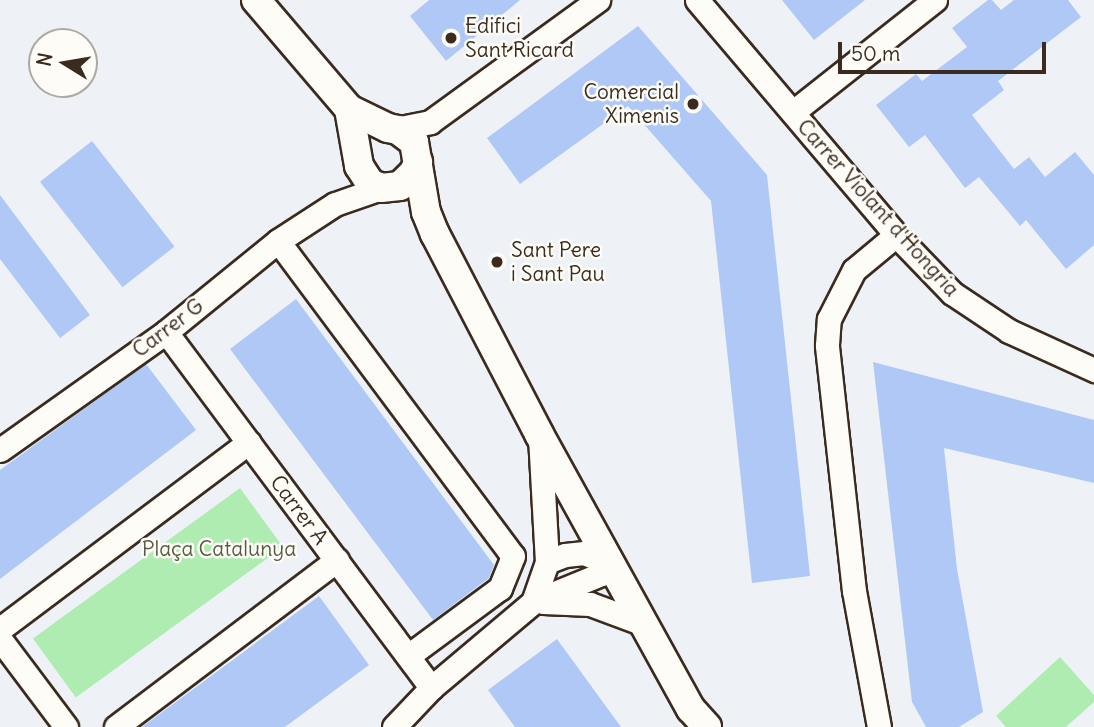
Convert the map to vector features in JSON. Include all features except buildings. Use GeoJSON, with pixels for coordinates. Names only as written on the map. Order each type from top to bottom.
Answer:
{"type":"FeatureCollection","features":[{"type":"Feature","properties":{"kind":"street"},"geometry":{"type":"LineString","coordinates":[[256,0],[349,109],[407,135],[417,157],[426,212],[539,434],[691,709],[707,727]]}},
{"type":"Feature","properties":{"kind":"street"},"geometry":{"type":"LineString","coordinates":[[358,159],[369,135],[391,128],[430,122],[598,0]]}},
{"type":"Feature","properties":{"kind":"street","name":"Carrer Violant d'Hongria"},"geometry":{"type":"LineString","coordinates":[[697,0],[896,235],[952,293],[976,312],[1045,349],[1094,370]]}},
{"type":"Feature","properties":{"kind":"street"},"geometry":{"type":"LineString","coordinates":[[793,112],[935,0]]}},
{"type":"Feature","properties":{"kind":"street"},"geometry":{"type":"LineString","coordinates":[[349,109],[358,159],[370,183],[385,188],[426,212]]}},
{"type":"Feature","properties":{"kind":"street"},"geometry":{"type":"LineString","coordinates":[[385,188],[408,180],[430,122]]}},
{"type":"Feature","properties":{"kind":"street","name":"Carrer G"},"geometry":{"type":"LineString","coordinates":[[335,204],[358,159]]}},
{"type":"Feature","properties":{"kind":"street","name":"Carrer G"},"geometry":{"type":"LineString","coordinates":[[0,450],[166,332],[278,241],[335,204],[385,188]]}},
{"type":"Feature","properties":{"kind":"street"},"geometry":{"type":"LineString","coordinates":[[879,727],[853,591],[827,345],[830,319],[853,270],[896,235]]}},
{"type":"Feature","properties":{"kind":"street"},"geometry":{"type":"LineString","coordinates":[[278,241],[513,556],[500,589],[408,656]]}},
{"type":"Feature","properties":{"kind":"street","name":"Carrer A"},"geometry":{"type":"LineString","coordinates":[[166,332],[431,688]]}},
{"type":"Feature","properties":{"kind":"street"},"geometry":{"type":"LineString","coordinates":[[533,602],[547,562],[539,434]]}},
{"type":"Feature","properties":{"kind":"street"},"geometry":{"type":"LineString","coordinates":[[0,629],[248,442]]}},
{"type":"Feature","properties":{"kind":"street"},"geometry":{"type":"LineString","coordinates":[[547,562],[565,555],[584,553],[612,565]]}},
{"type":"Feature","properties":{"kind":"street"},"geometry":{"type":"LineString","coordinates":[[116,727],[337,560]]}},
{"type":"Feature","properties":{"kind":"street"},"geometry":{"type":"LineString","coordinates":[[394,727],[431,688],[533,602],[601,574],[612,565]]}},
{"type":"Feature","properties":{"kind":"street"},"geometry":{"type":"LineString","coordinates":[[533,602],[590,604],[644,624]]}},
{"type":"Feature","properties":{"kind":"street"},"geometry":{"type":"LineString","coordinates":[[0,639],[66,727]]}},
{"type":"Feature","properties":{"kind":"green space","name":"Plaça Catalunya"},"geometry":{"type":"Polygon","coordinates":[[[240,488],[283,547],[76,698],[33,638],[240,488]]]}},
{"type":"Feature","properties":{"kind":"green space"},"geometry":{"type":"Polygon","coordinates":[[[1060,657],[1094,695],[1094,702],[1066,727],[1006,727],[996,716],[1060,657]]]}},
{"type":"Feature","properties":{"kind":"place","name":"Edifici Sant Ricard"},"geometry":{"type":"Point","coordinates":[451,38]}},
{"type":"Feature","properties":{"kind":"place","name":"Comercial Ximenis"},"geometry":{"type":"Point","coordinates":[693,104]}},
{"type":"Feature","properties":{"kind":"place","name":"Sant Pere i Sant Pau"},"geometry":{"type":"Point","coordinates":[497,262]}}]}
